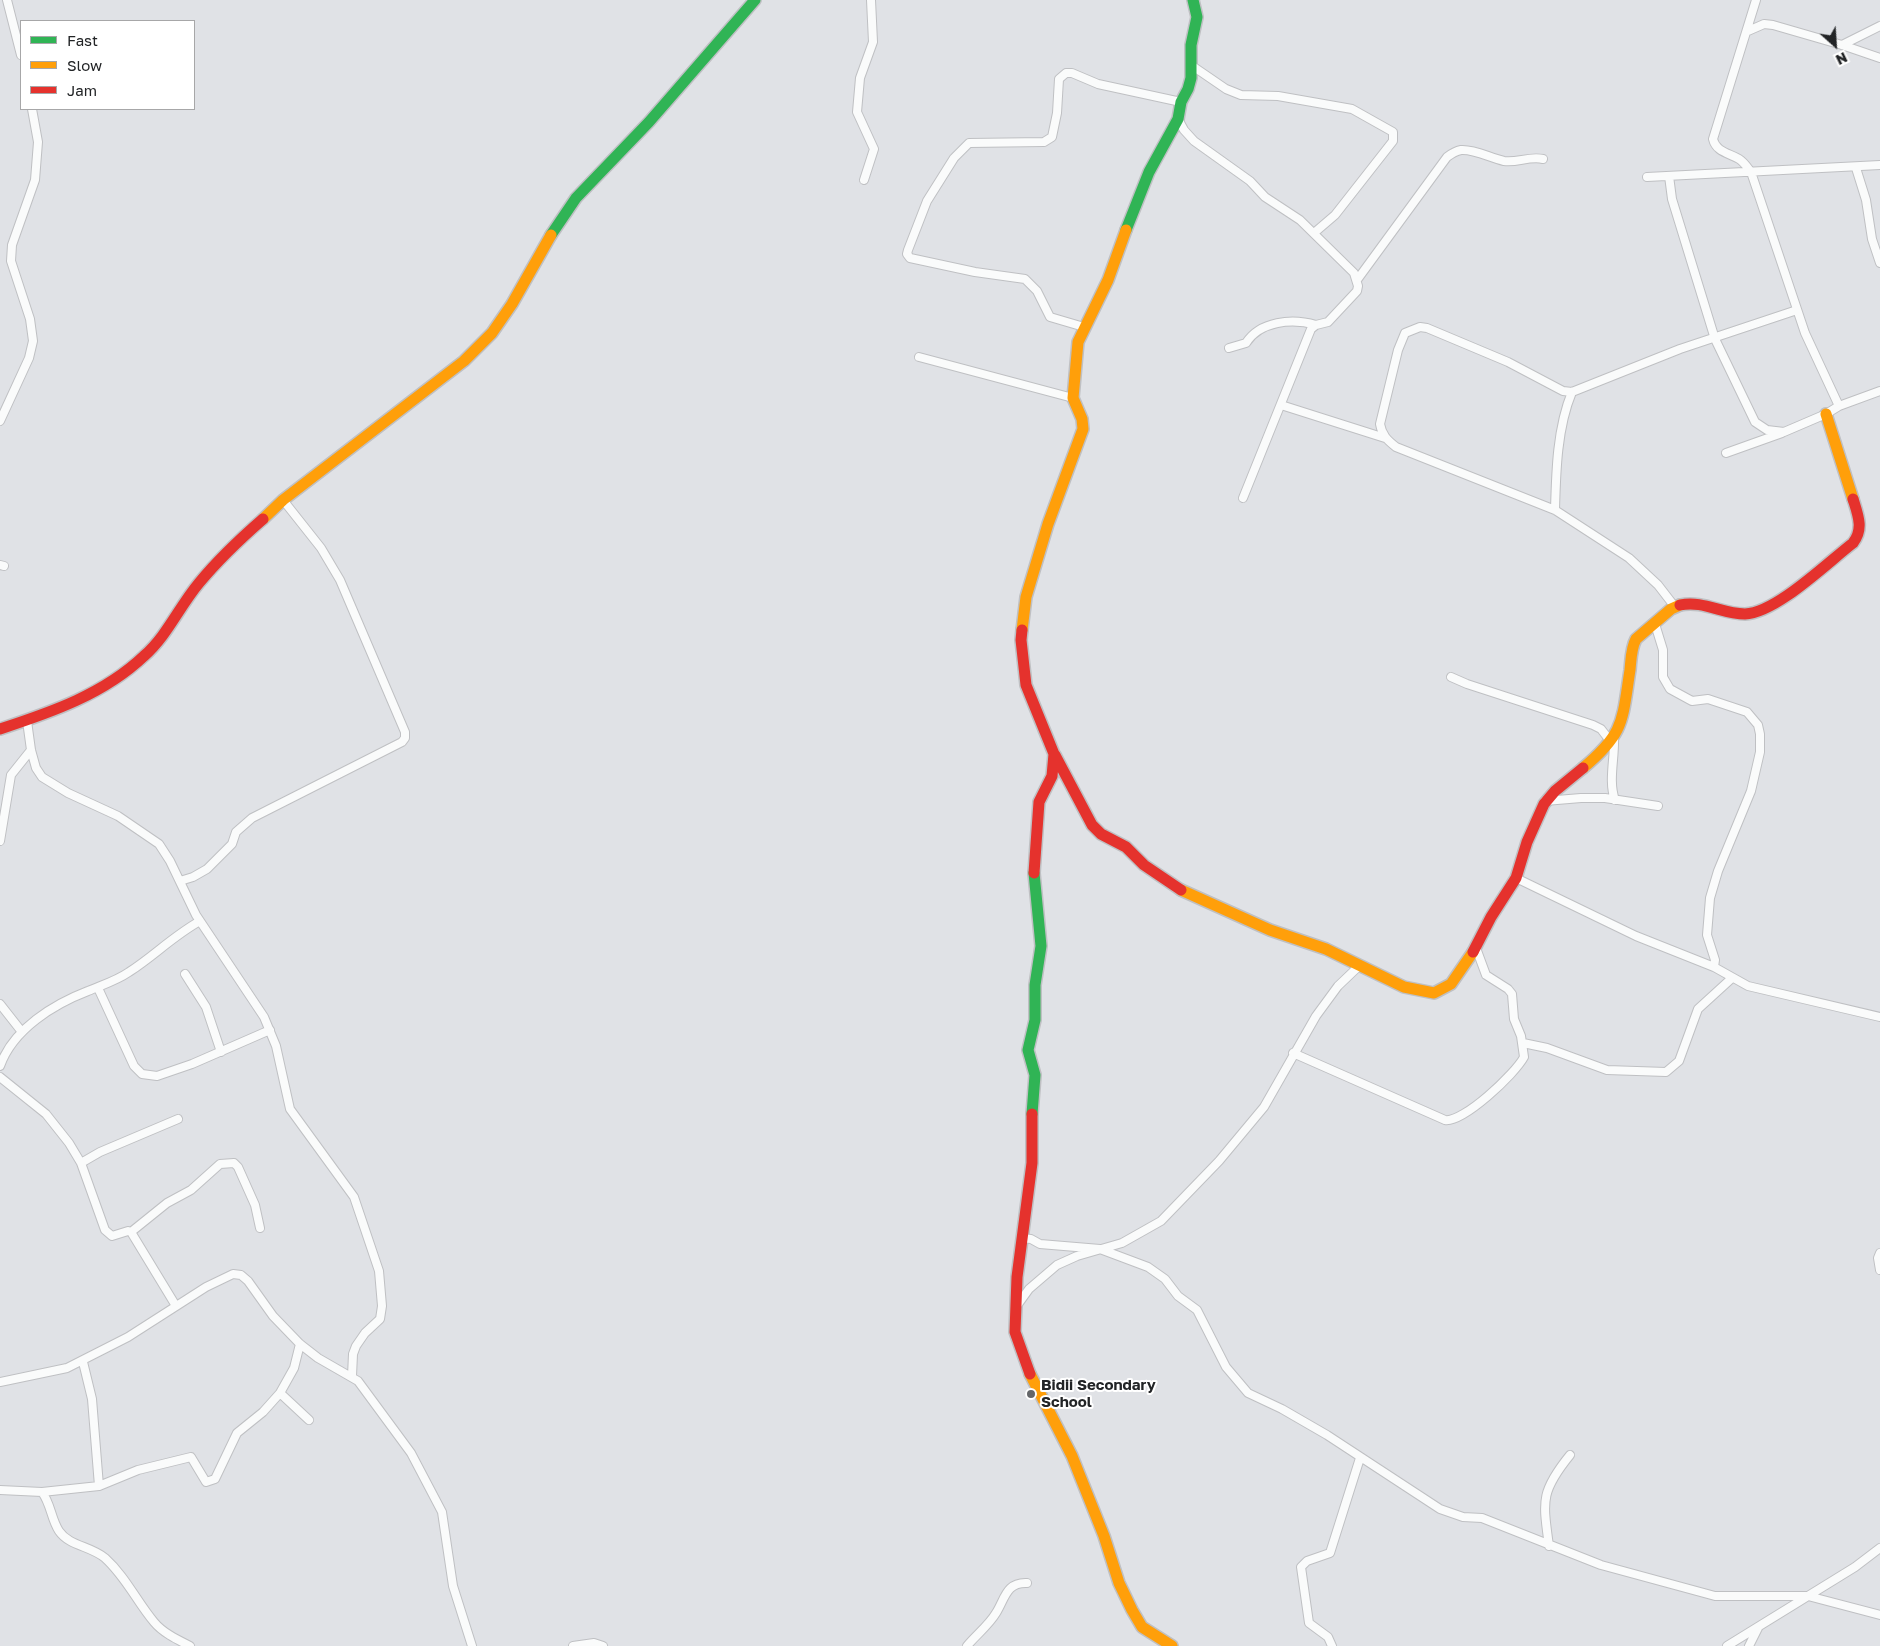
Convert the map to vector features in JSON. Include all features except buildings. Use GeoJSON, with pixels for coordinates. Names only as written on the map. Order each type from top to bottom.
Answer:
{"type":"FeatureCollection","features":[{"type":"Feature","properties":{"kind":"street"},"geometry":{"type":"LineString","coordinates":[[7,0],[20,51]]}},
{"type":"Feature","properties":{"kind":"street"},"geometry":{"type":"LineString","coordinates":[[0,729],[59,710],[114,681],[145,656],[198,584],[220,558],[283,500],[464,360],[492,333],[512,304],[552,232],[576,198],[649,122],[755,0]]}},
{"type":"Feature","properties":{"kind":"street"},"geometry":{"type":"LineString","coordinates":[[864,180],[874,149],[857,112],[860,78],[873,42],[871,0]]}},
{"type":"Feature","properties":{"kind":"street"},"geometry":{"type":"LineString","coordinates":[[1194,0],[1198,17],[1191,45],[1188,89],[1181,102],[1178,119],[1149,172],[1115,263],[1084,327],[1075,353],[1073,398],[1082,419],[1080,444],[1048,524],[1026,597],[1020,640],[1026,685],[1054,754],[1092,825],[1101,834],[1126,848],[1144,865],[1178,889],[1246,920],[1326,949],[1404,987],[1434,993],[1451,984],[1476,948],[1491,917],[1516,878],[1528,842],[1546,801],[1612,739],[1623,717],[1634,642],[1639,634],[1656,624],[1675,607],[1691,604],[1742,615],[1761,612],[1771,607],[1854,543],[1859,535],[1859,519],[1826,414]]}},
{"type":"Feature","properties":{"kind":"street"},"geometry":{"type":"LineString","coordinates":[[1756,0],[1748,31],[1713,139],[1716,148],[1738,159],[1751,172],[1805,333],[1839,406]]}},
{"type":"Feature","properties":{"kind":"street"},"geometry":{"type":"LineString","coordinates":[[1748,31],[1764,24],[1842,45],[1880,58]]}},
{"type":"Feature","properties":{"kind":"street"},"geometry":{"type":"LineString","coordinates":[[1842,45],[1880,26]]}},
{"type":"Feature","properties":{"kind":"street"},"geometry":{"type":"LineString","coordinates":[[1191,65],[1226,89],[1241,95],[1278,96],[1352,109],[1393,132],[1393,141],[1380,158],[1335,215],[1314,233]]}},
{"type":"Feature","properties":{"kind":"street"},"geometry":{"type":"LineString","coordinates":[[1084,327],[1050,317],[1037,291],[1025,278],[975,272],[910,258],[908,250],[922,213],[954,158],[969,143],[1044,142],[1052,138],[1057,113],[1059,79],[1066,73],[1072,73],[1098,84],[1181,102]]}},
{"type":"Feature","properties":{"kind":"street"},"geometry":{"type":"LineString","coordinates":[[0,421],[29,358],[33,341],[30,319],[11,261],[12,245],[35,180],[38,142],[32,110]]}},
{"type":"Feature","properties":{"kind":"street"},"geometry":{"type":"LineString","coordinates":[[1178,119],[1184,130],[1194,141],[1250,181],[1265,198],[1288,211],[1314,233],[1354,273],[1357,280],[1357,291],[1350,299],[1328,322],[1316,325],[1311,329],[1242,498]]}},
{"type":"Feature","properties":{"kind":"street"},"geometry":{"type":"LineString","coordinates":[[1357,280],[1447,157],[1460,150],[1505,161],[1531,157],[1543,159]]}},
{"type":"Feature","properties":{"kind":"street"},"geometry":{"type":"LineString","coordinates":[[1647,177],[1856,168],[1880,165]]}},
{"type":"Feature","properties":{"kind":"street"},"geometry":{"type":"LineString","coordinates":[[1856,168],[1866,200],[1872,239],[1880,263]]}},
{"type":"Feature","properties":{"kind":"street"},"geometry":{"type":"LineString","coordinates":[[1669,176],[1672,199],[1715,339],[1755,422],[1767,430],[1784,432]]}},
{"type":"Feature","properties":{"kind":"street"},"geometry":{"type":"LineString","coordinates":[[1386,438],[1380,424],[1386,392],[1405,333],[1412,329],[1427,328],[1508,362],[1563,391],[1572,392],[1680,349],[1715,339],[1797,310]]}},
{"type":"Feature","properties":{"kind":"street"},"geometry":{"type":"LineString","coordinates":[[1229,348],[1246,343],[1251,334],[1265,326],[1305,322],[1316,325]]}},
{"type":"Feature","properties":{"kind":"street"},"geometry":{"type":"LineString","coordinates":[[919,357],[1073,398]]}},
{"type":"Feature","properties":{"kind":"street"},"geometry":{"type":"LineString","coordinates":[[1726,453],[1784,432],[1826,414],[1839,406],[1880,391]]}},
{"type":"Feature","properties":{"kind":"street"},"geometry":{"type":"LineString","coordinates":[[1555,510],[1558,453],[1566,405],[1572,392]]}},
{"type":"Feature","properties":{"kind":"street"},"geometry":{"type":"LineString","coordinates":[[1281,405],[1386,438],[1396,447],[1555,510],[1629,558],[1658,585],[1675,607]]}},
{"type":"Feature","properties":{"kind":"street"},"geometry":{"type":"LineString","coordinates":[[180,881],[193,877],[207,869],[232,844],[236,832],[252,818],[402,742],[405,738],[405,732],[340,580],[321,548],[283,500]]}},
{"type":"Feature","properties":{"kind":"street"},"geometry":{"type":"LineString","coordinates":[[1656,624],[1663,650],[1663,677],[1670,690],[1692,701],[1708,699],[1747,712],[1758,725],[1760,734],[1760,752],[1753,784],[1718,871],[1710,898],[1707,935],[1715,960],[1714,967]]}},
{"type":"Feature","properties":{"kind":"street"},"geometry":{"type":"LineString","coordinates":[[1451,677],[1601,729],[1612,739],[1614,770],[1610,783],[1614,800]]}},
{"type":"Feature","properties":{"kind":"street"},"geometry":{"type":"LineString","coordinates":[[27,721],[31,750],[36,768],[42,778],[68,793],[118,816],[151,836],[167,855],[200,921],[259,1009],[270,1030],[282,1070],[290,1109],[354,1197],[382,1284],[380,1319],[359,1340],[353,1354],[352,1376]]}},
{"type":"Feature","properties":{"kind":"street"},"geometry":{"type":"LineString","coordinates":[[0,841],[11,775],[31,750]]}},
{"type":"Feature","properties":{"kind":"street"},"geometry":{"type":"LineString","coordinates":[[1054,754],[1052,776],[1039,802],[1036,830],[1034,883],[1041,946],[1035,985],[1035,1020],[1028,1050],[1036,1075],[1036,1090],[1032,1124],[1032,1162],[1021,1238],[1015,1307],[1016,1332],[1023,1356],[1072,1456],[1104,1536],[1119,1584],[1142,1627],[1172,1646]]}},
{"type":"Feature","properties":{"kind":"street"},"geometry":{"type":"LineString","coordinates":[[1546,801],[1581,798],[1658,806]]}},
{"type":"Feature","properties":{"kind":"street"},"geometry":{"type":"LineString","coordinates":[[1516,878],[1636,936],[1714,967],[1748,986],[1880,1016]]}},
{"type":"Feature","properties":{"kind":"street"},"geometry":{"type":"LineString","coordinates":[[0,1066],[22,1032],[60,1003],[98,988],[128,973],[173,937],[200,921]]}},
{"type":"Feature","properties":{"kind":"street"},"geometry":{"type":"LineString","coordinates":[[1294,1053],[1450,1121],[1463,1115],[1506,1082],[1524,1057],[1523,1043],[1514,1019],[1512,994],[1508,988],[1486,975],[1476,948]]}},
{"type":"Feature","properties":{"kind":"street"},"geometry":{"type":"LineString","coordinates":[[1015,1307],[1029,1288],[1058,1265],[1077,1256],[1122,1243],[1161,1221],[1219,1161],[1264,1107],[1320,1010],[1348,975],[1359,966]]}},
{"type":"Feature","properties":{"kind":"street"},"geometry":{"type":"LineString","coordinates":[[185,974],[206,1007],[214,1024],[221,1052]]}},
{"type":"Feature","properties":{"kind":"street"},"geometry":{"type":"LineString","coordinates":[[1523,1043],[1547,1048],[1608,1070],[1666,1072],[1679,1061],[1698,1009],[1732,978]]}},
{"type":"Feature","properties":{"kind":"street"},"geometry":{"type":"LineString","coordinates":[[98,988],[134,1066],[142,1074],[157,1076],[221,1052],[270,1030]]}},
{"type":"Feature","properties":{"kind":"street"},"geometry":{"type":"LineString","coordinates":[[0,1004],[22,1032]]}},
{"type":"Feature","properties":{"kind":"street"},"geometry":{"type":"LineString","coordinates":[[0,1077],[21,1092],[55,1122],[81,1163],[105,1230],[112,1236],[128,1231],[131,1232],[167,1203],[191,1190],[220,1164],[227,1162],[234,1163],[238,1167],[255,1206],[260,1228]]}},
{"type":"Feature","properties":{"kind":"street"},"geometry":{"type":"LineString","coordinates":[[81,1163],[100,1152],[178,1119]]}},
{"type":"Feature","properties":{"kind":"street"},"geometry":{"type":"LineString","coordinates":[[131,1232],[176,1306]]}},
{"type":"Feature","properties":{"kind":"street"},"geometry":{"type":"LineString","coordinates":[[1021,1238],[1031,1239],[1040,1244],[1100,1249],[1148,1267],[1165,1279],[1178,1296],[1197,1310],[1226,1367],[1248,1393],[1282,1409],[1440,1509],[1463,1517],[1482,1518],[1601,1565],[1715,1596],[1808,1596],[1880,1615]]}},
{"type":"Feature","properties":{"kind":"street"},"geometry":{"type":"LineString","coordinates":[[1880,1252],[1878,1258],[1880,1270]]}},
{"type":"Feature","properties":{"kind":"street"},"geometry":{"type":"LineString","coordinates":[[0,1382],[67,1368],[83,1362],[222,1279],[233,1274],[241,1275],[248,1281],[273,1316],[300,1344],[318,1358],[358,1381],[411,1453],[439,1502],[453,1586],[472,1646]]}},
{"type":"Feature","properties":{"kind":"street"},"geometry":{"type":"LineString","coordinates":[[0,1490],[42,1492],[99,1486],[138,1470],[191,1457],[206,1482],[215,1479],[237,1433],[263,1412],[280,1393],[294,1368],[300,1344]]}},
{"type":"Feature","properties":{"kind":"street"},"geometry":{"type":"LineString","coordinates":[[83,1362],[92,1399],[99,1486]]}},
{"type":"Feature","properties":{"kind":"street"},"geometry":{"type":"LineString","coordinates":[[280,1393],[309,1420]]}},
{"type":"Feature","properties":{"kind":"street"},"geometry":{"type":"LineString","coordinates":[[1549,1546],[1543,1509],[1546,1489],[1570,1455]]}},
{"type":"Feature","properties":{"kind":"street"},"geometry":{"type":"LineString","coordinates":[[1332,1646],[1324,1633],[1309,1623],[1301,1567],[1307,1561],[1330,1553],[1360,1458]]}},
{"type":"Feature","properties":{"kind":"street"},"geometry":{"type":"LineString","coordinates":[[42,1492],[48,1500],[63,1536],[77,1544],[89,1547],[105,1558],[130,1585],[155,1624],[190,1646]]}},
{"type":"Feature","properties":{"kind":"street"},"geometry":{"type":"LineString","coordinates":[[1727,1646],[1808,1596],[1880,1548]]}},
{"type":"Feature","properties":{"kind":"street"},"geometry":{"type":"LineString","coordinates":[[968,1646],[995,1614],[1006,1592],[1014,1584],[1027,1583]]}},
{"type":"Feature","properties":{"kind":"street"},"geometry":{"type":"LineString","coordinates":[[1749,1646],[1758,1628]]}},
{"type":"Feature","properties":{"kind":"street"},"geometry":{"type":"LineString","coordinates":[[573,1646],[594,1643],[603,1646]]}},
{"type":"Feature","properties":{"kind":"traffic: fast"},"geometry":{"type":"LineString","coordinates":[[551,235],[576,198],[649,122],[755,0]]}},
{"type":"Feature","properties":{"kind":"traffic: fast"},"geometry":{"type":"LineString","coordinates":[[1126,230],[1149,172],[1178,119],[1181,102],[1188,89],[1191,78],[1191,45],[1197,17],[1193,0]]}},
{"type":"Feature","properties":{"kind":"traffic: fast"},"geometry":{"type":"LineString","coordinates":[[1032,1114],[1035,1075],[1028,1050],[1035,1020],[1035,985],[1041,946],[1034,873]]}},
{"type":"Feature","properties":{"kind":"traffic: slow"},"geometry":{"type":"LineString","coordinates":[[1022,630],[1026,597],[1048,524],[1083,429],[1082,419],[1073,398],[1078,342],[1108,280],[1126,230]]}},
{"type":"Feature","properties":{"kind":"traffic: slow"},"geometry":{"type":"LineString","coordinates":[[263,519],[283,500],[464,361],[492,333],[512,304],[551,235]]}},
{"type":"Feature","properties":{"kind":"traffic: slow"},"geometry":{"type":"LineString","coordinates":[[1826,414],[1853,499]]}},
{"type":"Feature","properties":{"kind":"traffic: slow"},"geometry":{"type":"LineString","coordinates":[[1583,768],[1607,745],[1619,725],[1623,714],[1632,650],[1636,639],[1671,609],[1680,605]]}},
{"type":"Feature","properties":{"kind":"traffic: slow"},"geometry":{"type":"LineString","coordinates":[[1181,890],[1270,930],[1326,949],[1404,987],[1434,993],[1451,984],[1473,952]]}},
{"type":"Feature","properties":{"kind":"traffic: slow"},"geometry":{"type":"LineString","coordinates":[[1030,1374],[1072,1456],[1104,1536],[1119,1583],[1132,1610],[1142,1627],[1172,1646]]}},
{"type":"Feature","properties":{"kind":"traffic: jam"},"geometry":{"type":"LineString","coordinates":[[1680,605],[1697,604],[1728,612],[1745,614],[1771,605],[1786,596],[1853,543],[1859,527],[1853,499]]}},
{"type":"Feature","properties":{"kind":"traffic: jam"},"geometry":{"type":"LineString","coordinates":[[0,729],[39,716],[76,700],[112,681],[128,669],[159,640],[206,574],[263,519]]}},
{"type":"Feature","properties":{"kind":"traffic: jam"},"geometry":{"type":"LineString","coordinates":[[1022,630],[1021,640],[1026,685],[1054,754],[1052,776],[1039,802],[1034,873]]}},
{"type":"Feature","properties":{"kind":"traffic: jam"},"geometry":{"type":"LineString","coordinates":[[1055,755],[1092,825],[1101,834],[1126,847],[1144,865],[1181,890]]}},
{"type":"Feature","properties":{"kind":"traffic: jam"},"geometry":{"type":"LineString","coordinates":[[1473,952],[1491,917],[1516,878],[1527,842],[1544,804],[1555,791],[1583,768]]}},
{"type":"Feature","properties":{"kind":"traffic: jam"},"geometry":{"type":"LineString","coordinates":[[1030,1374],[1015,1332],[1017,1277],[1032,1163],[1032,1114]]}},
{"type":"Feature","properties":{"kind":"place","name":"Bidii Secondary School"},"geometry":{"type":"Point","coordinates":[1031,1394]}}]}
